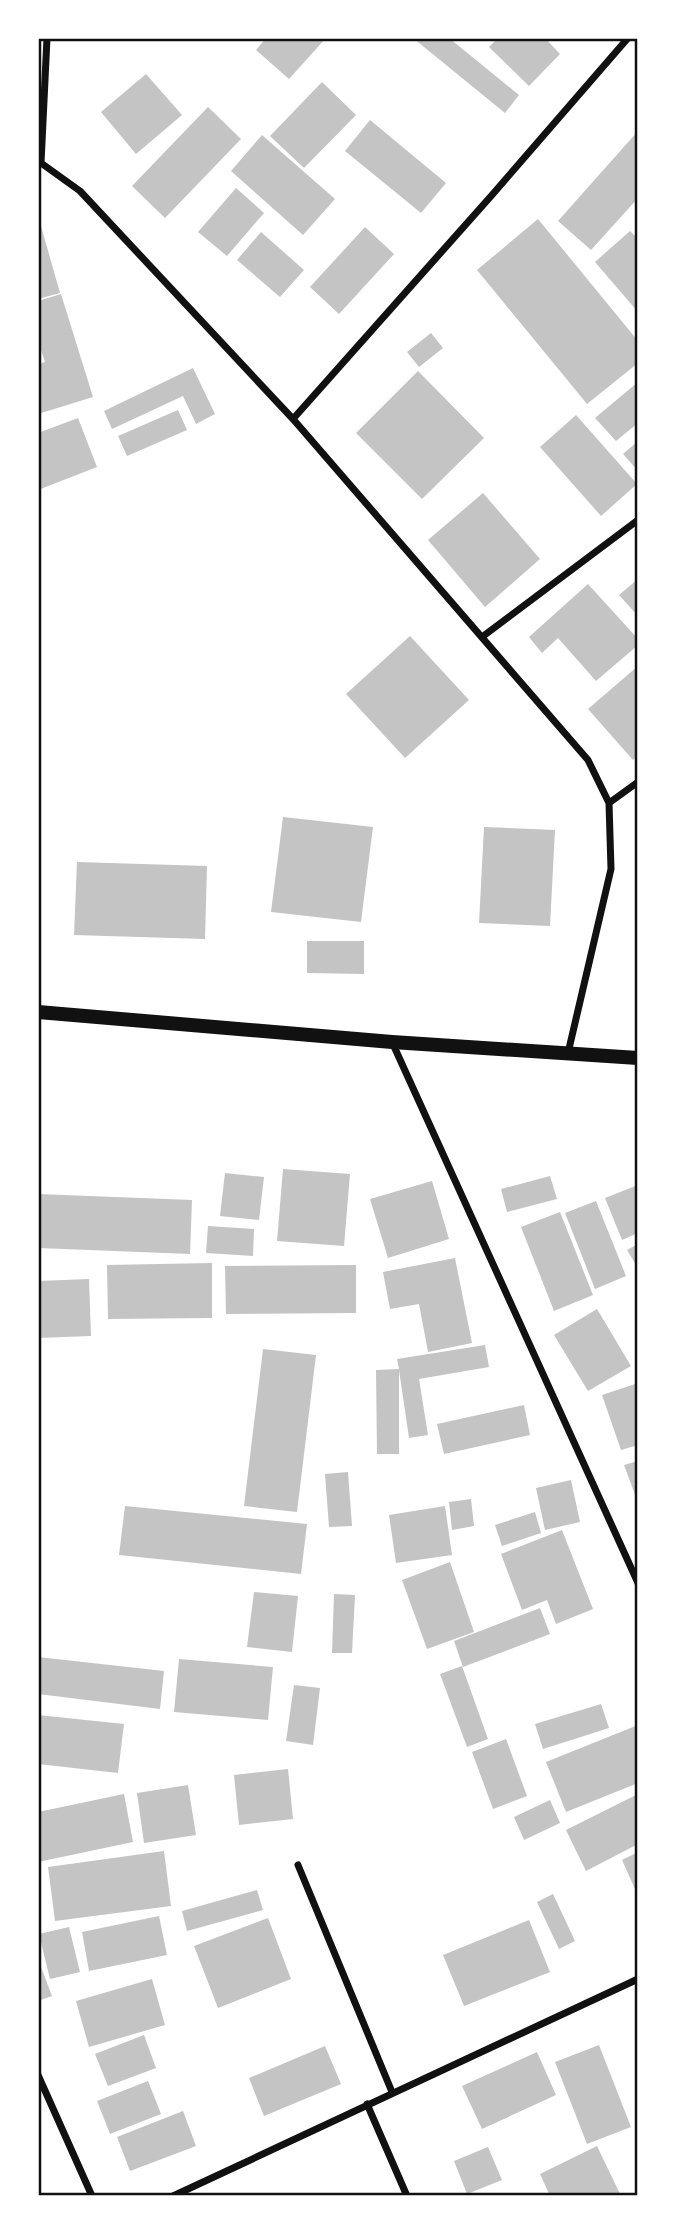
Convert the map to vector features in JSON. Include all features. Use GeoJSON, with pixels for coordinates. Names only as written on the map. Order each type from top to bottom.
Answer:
{"type":"FeatureCollection","features":[{"type":"Feature","properties":{"kind":"main road"},"geometry":{"type":"LineString","coordinates":[[38,1012],[392,1042],[638,1058]]}},
{"type":"Feature","properties":{"kind":"street"},"geometry":{"type":"LineString","coordinates":[[47,38],[40,163],[80,191],[293,419],[588,760],[609,803],[611,869],[568,1053]]}},
{"type":"Feature","properties":{"kind":"street"},"geometry":{"type":"LineString","coordinates":[[293,419],[628,38]]}},
{"type":"Feature","properties":{"kind":"street"},"geometry":{"type":"LineString","coordinates":[[482,637],[638,520]]}},
{"type":"Feature","properties":{"kind":"street"},"geometry":{"type":"LineString","coordinates":[[609,803],[638,782]]}},
{"type":"Feature","properties":{"kind":"street"},"geometry":{"type":"LineString","coordinates":[[392,1042],[638,1583]]}},
{"type":"Feature","properties":{"kind":"street"},"geometry":{"type":"LineString","coordinates":[[298,1865],[392,2092]]}},
{"type":"Feature","properties":{"kind":"street"},"geometry":{"type":"LineString","coordinates":[[173,2196],[638,1979]]}},
{"type":"Feature","properties":{"kind":"street"},"geometry":{"type":"LineString","coordinates":[[38,2075],[92,2196]]}},
{"type":"Feature","properties":{"kind":"street"},"geometry":{"type":"LineString","coordinates":[[368,2104],[407,2196]]}},
{"type":"Feature","properties":{"kind":"building"},"geometry":{"type":"Polygon","coordinates":[[[266,38],[326,38],[289,79],[256,50],[266,38]]]}},
{"type":"Feature","properties":{"kind":"building"},"geometry":{"type":"Polygon","coordinates":[[[413,38],[449,38],[519,95],[505,113],[413,38]]]}},
{"type":"Feature","properties":{"kind":"building"},"geometry":{"type":"Polygon","coordinates":[[[498,38],[545,38],[560,54],[529,86],[489,47],[498,38]]]}},
{"type":"Feature","properties":{"kind":"building"},"geometry":{"type":"Polygon","coordinates":[[[146,74],[182,115],[136,154],[101,112],[146,74]]]}},
{"type":"Feature","properties":{"kind":"building"},"geometry":{"type":"Polygon","coordinates":[[[322,82],[356,115],[304,168],[270,136],[322,82]]]}},
{"type":"Feature","properties":{"kind":"building"},"geometry":{"type":"Polygon","coordinates":[[[208,107],[241,139],[165,218],[132,186],[208,107]]]}},
{"type":"Feature","properties":{"kind":"building"},"geometry":{"type":"Polygon","coordinates":[[[370,120],[446,183],[421,213],[345,151],[370,120]]]}},
{"type":"Feature","properties":{"kind":"building"},"geometry":{"type":"Polygon","coordinates":[[[638,131],[638,198],[591,250],[558,221],[638,131]]]}},
{"type":"Feature","properties":{"kind":"building"},"geometry":{"type":"Polygon","coordinates":[[[262,135],[335,199],[303,235],[231,171],[262,135]]]}},
{"type":"Feature","properties":{"kind":"building"},"geometry":{"type":"Polygon","coordinates":[[[236,188],[264,213],[227,256],[198,232],[236,188]]]}},
{"type":"Feature","properties":{"kind":"building"},"geometry":{"type":"Polygon","coordinates":[[[538,219],[638,341],[638,363],[587,404],[477,270],[538,219]]]}},
{"type":"Feature","properties":{"kind":"building"},"geometry":{"type":"Polygon","coordinates":[[[38,220],[60,293],[38,299],[38,220]]]}},
{"type":"Feature","properties":{"kind":"building"},"geometry":{"type":"Polygon","coordinates":[[[365,227],[394,254],[339,314],[310,287],[365,227]]]}},
{"type":"Feature","properties":{"kind":"building"},"geometry":{"type":"Polygon","coordinates":[[[630,231],[638,239],[638,312],[595,262],[630,231]]]}},
{"type":"Feature","properties":{"kind":"building"},"geometry":{"type":"Polygon","coordinates":[[[261,232],[304,270],[280,297],[237,260],[261,232]]]}},
{"type":"Feature","properties":{"kind":"building"},"geometry":{"type":"Polygon","coordinates":[[[61,294],[93,397],[38,414],[38,364],[45,362],[38,341],[38,301],[61,294]]]}},
{"type":"Feature","properties":{"kind":"building"},"geometry":{"type":"Polygon","coordinates":[[[431,333],[443,348],[419,367],[407,352],[431,333]]]}},
{"type":"Feature","properties":{"kind":"building"},"geometry":{"type":"Polygon","coordinates":[[[193,368],[215,414],[196,424],[183,396],[112,429],[104,411],[193,368]]]}},
{"type":"Feature","properties":{"kind":"building"},"geometry":{"type":"Polygon","coordinates":[[[418,371],[484,438],[422,499],[356,433],[418,371]]]}},
{"type":"Feature","properties":{"kind":"building"},"geometry":{"type":"Polygon","coordinates":[[[638,382],[638,423],[616,441],[595,418],[638,382]]]}},
{"type":"Feature","properties":{"kind":"building"},"geometry":{"type":"Polygon","coordinates":[[[178,410],[187,430],[127,456],[118,436],[178,410]]]}},
{"type":"Feature","properties":{"kind":"building"},"geometry":{"type":"Polygon","coordinates":[[[576,415],[637,484],[601,516],[540,447],[576,415]]]}},
{"type":"Feature","properties":{"kind":"building"},"geometry":{"type":"Polygon","coordinates":[[[78,418],[97,467],[38,490],[38,433],[78,418]]]}},
{"type":"Feature","properties":{"kind":"building"},"geometry":{"type":"Polygon","coordinates":[[[638,441],[638,471],[623,454],[638,441]]]}},
{"type":"Feature","properties":{"kind":"building"},"geometry":{"type":"Polygon","coordinates":[[[483,493],[540,559],[485,607],[428,540],[483,493]]]}},
{"type":"Feature","properties":{"kind":"building"},"geometry":{"type":"Polygon","coordinates":[[[638,579],[638,616],[619,595],[638,579]]]}},
{"type":"Feature","properties":{"kind":"building"},"geometry":{"type":"Polygon","coordinates":[[[588,584],[638,639],[638,645],[596,681],[558,638],[542,653],[529,637],[588,584]]]}},
{"type":"Feature","properties":{"kind":"building"},"geometry":{"type":"Polygon","coordinates":[[[410,636],[469,700],[405,758],[346,694],[410,636]]]}},
{"type":"Feature","properties":{"kind":"building"},"geometry":{"type":"Polygon","coordinates":[[[638,666],[638,756],[633,760],[588,709],[638,666]]]}},
{"type":"Feature","properties":{"kind":"building"},"geometry":{"type":"Polygon","coordinates":[[[283,817],[373,827],[361,922],[271,912],[283,817]]]}},
{"type":"Feature","properties":{"kind":"building"},"geometry":{"type":"Polygon","coordinates":[[[484,827],[555,830],[550,926],[479,923],[484,827]]]}},
{"type":"Feature","properties":{"kind":"building"},"geometry":{"type":"Polygon","coordinates":[[[77,862],[207,866],[205,939],[74,935],[77,862]]]}},
{"type":"Feature","properties":{"kind":"building"},"geometry":{"type":"Polygon","coordinates":[[[307,941],[364,941],[364,974],[307,973],[307,941]]]}},
{"type":"Feature","properties":{"kind":"building"},"geometry":{"type":"Polygon","coordinates":[[[283,1169],[350,1174],[344,1246],[277,1241],[283,1169]]]}},
{"type":"Feature","properties":{"kind":"building"},"geometry":{"type":"Polygon","coordinates":[[[225,1173],[264,1177],[259,1220],[220,1216],[225,1173]]]}},
{"type":"Feature","properties":{"kind":"building"},"geometry":{"type":"Polygon","coordinates":[[[550,1176],[557,1199],[507,1212],[501,1189],[550,1176]]]}},
{"type":"Feature","properties":{"kind":"building"},"geometry":{"type":"Polygon","coordinates":[[[432,1181],[449,1239],[388,1258],[370,1199],[432,1181]]]}},
{"type":"Feature","properties":{"kind":"building"},"geometry":{"type":"Polygon","coordinates":[[[638,1185],[638,1233],[622,1240],[605,1198],[638,1185]]]}},
{"type":"Feature","properties":{"kind":"building"},"geometry":{"type":"Polygon","coordinates":[[[38,1194],[192,1200],[190,1254],[38,1248],[38,1194]]]}},
{"type":"Feature","properties":{"kind":"building"},"geometry":{"type":"Polygon","coordinates":[[[596,1201],[626,1276],[595,1289],[565,1213],[596,1201]]]}},
{"type":"Feature","properties":{"kind":"building"},"geometry":{"type":"Polygon","coordinates":[[[560,1212],[593,1295],[554,1311],[521,1227],[560,1212]]]}},
{"type":"Feature","properties":{"kind":"building"},"geometry":{"type":"Polygon","coordinates":[[[208,1226],[254,1229],[253,1256],[206,1253],[208,1226]]]}},
{"type":"Feature","properties":{"kind":"building"},"geometry":{"type":"Polygon","coordinates":[[[638,1244],[638,1268],[627,1250],[638,1244]]]}},
{"type":"Feature","properties":{"kind":"building"},"geometry":{"type":"Polygon","coordinates":[[[455,1258],[472,1343],[428,1352],[419,1304],[390,1309],[383,1272],[455,1258]]]}},
{"type":"Feature","properties":{"kind":"building"},"geometry":{"type":"Polygon","coordinates":[[[212,1263],[212,1318],[108,1319],[107,1265],[212,1263]]]}},
{"type":"Feature","properties":{"kind":"building"},"geometry":{"type":"Polygon","coordinates":[[[356,1265],[356,1313],[226,1314],[225,1266],[356,1265]]]}},
{"type":"Feature","properties":{"kind":"building"},"geometry":{"type":"Polygon","coordinates":[[[89,1279],[91,1336],[38,1338],[38,1281],[89,1279]]]}},
{"type":"Feature","properties":{"kind":"building"},"geometry":{"type":"Polygon","coordinates":[[[597,1309],[631,1366],[588,1391],[554,1335],[597,1309]]]}},
{"type":"Feature","properties":{"kind":"building"},"geometry":{"type":"Polygon","coordinates":[[[485,1345],[489,1367],[419,1379],[428,1435],[409,1438],[399,1370],[399,1454],[377,1454],[376,1370],[399,1369],[397,1359],[485,1345]]]}},
{"type":"Feature","properties":{"kind":"building"},"geometry":{"type":"Polygon","coordinates":[[[263,1349],[316,1355],[297,1512],[244,1506],[263,1349]]]}},
{"type":"Feature","properties":{"kind":"building"},"geometry":{"type":"Polygon","coordinates":[[[638,1383],[638,1445],[621,1450],[602,1395],[638,1383]]]}},
{"type":"Feature","properties":{"kind":"building"},"geometry":{"type":"Polygon","coordinates":[[[524,1405],[530,1435],[444,1454],[437,1424],[524,1405]]]}},
{"type":"Feature","properties":{"kind":"building"},"geometry":{"type":"Polygon","coordinates":[[[638,1461],[638,1500],[637,1500],[624,1465],[638,1461]]]}},
{"type":"Feature","properties":{"kind":"building"},"geometry":{"type":"Polygon","coordinates":[[[348,1472],[352,1526],[329,1527],[325,1474],[348,1472]]]}},
{"type":"Feature","properties":{"kind":"building"},"geometry":{"type":"Polygon","coordinates":[[[571,1480],[580,1522],[545,1530],[536,1488],[571,1480]]]}},
{"type":"Feature","properties":{"kind":"building"},"geometry":{"type":"Polygon","coordinates":[[[471,1499],[474,1526],[452,1530],[449,1502],[471,1499]]]}},
{"type":"Feature","properties":{"kind":"building"},"geometry":{"type":"Polygon","coordinates":[[[125,1506],[307,1524],[301,1574],[119,1555],[125,1506]]]}},
{"type":"Feature","properties":{"kind":"building"},"geometry":{"type":"Polygon","coordinates":[[[445,1506],[452,1555],[396,1563],[389,1515],[445,1506]]]}},
{"type":"Feature","properties":{"kind":"building"},"geometry":{"type":"Polygon","coordinates":[[[535,1512],[541,1533],[502,1546],[495,1525],[535,1512]]]}},
{"type":"Feature","properties":{"kind":"building"},"geometry":{"type":"Polygon","coordinates":[[[562,1530],[593,1609],[556,1624],[547,1600],[522,1610],[501,1554],[562,1530]]]}},
{"type":"Feature","properties":{"kind":"building"},"geometry":{"type":"Polygon","coordinates":[[[450,1562],[474,1632],[427,1649],[402,1580],[450,1562]]]}},
{"type":"Feature","properties":{"kind":"building"},"geometry":{"type":"Polygon","coordinates":[[[254,1592],[298,1596],[292,1652],[247,1647],[254,1592]]]}},
{"type":"Feature","properties":{"kind":"building"},"geometry":{"type":"Polygon","coordinates":[[[334,1594],[355,1595],[352,1653],[332,1653],[334,1594]]]}},
{"type":"Feature","properties":{"kind":"building"},"geometry":{"type":"Polygon","coordinates":[[[540,1608],[550,1634],[463,1667],[454,1641],[540,1608]]]}},
{"type":"Feature","properties":{"kind":"building"},"geometry":{"type":"Polygon","coordinates":[[[38,1657],[164,1671],[160,1709],[38,1694],[38,1657]]]}},
{"type":"Feature","properties":{"kind":"building"},"geometry":{"type":"Polygon","coordinates":[[[179,1659],[273,1667],[268,1720],[174,1712],[179,1659]]]}},
{"type":"Feature","properties":{"kind":"building"},"geometry":{"type":"Polygon","coordinates":[[[462,1666],[488,1739],[467,1747],[440,1674],[462,1666]]]}},
{"type":"Feature","properties":{"kind":"building"},"geometry":{"type":"Polygon","coordinates":[[[294,1685],[320,1688],[313,1745],[286,1741],[294,1685]]]}},
{"type":"Feature","properties":{"kind":"building"},"geometry":{"type":"Polygon","coordinates":[[[601,1704],[609,1728],[543,1749],[535,1724],[601,1704]]]}},
{"type":"Feature","properties":{"kind":"building"},"geometry":{"type":"Polygon","coordinates":[[[38,1715],[124,1724],[118,1773],[38,1764],[38,1715]]]}},
{"type":"Feature","properties":{"kind":"building"},"geometry":{"type":"Polygon","coordinates":[[[638,1725],[638,1783],[566,1812],[546,1762],[638,1725]]]}},
{"type":"Feature","properties":{"kind":"building"},"geometry":{"type":"Polygon","coordinates":[[[506,1739],[527,1796],[493,1809],[472,1752],[506,1739]]]}},
{"type":"Feature","properties":{"kind":"building"},"geometry":{"type":"Polygon","coordinates":[[[288,1769],[293,1819],[239,1825],[234,1775],[288,1769]]]}},
{"type":"Feature","properties":{"kind":"building"},"geometry":{"type":"Polygon","coordinates":[[[188,1785],[196,1835],[144,1843],[137,1793],[188,1785]]]}},
{"type":"Feature","properties":{"kind":"building"},"geometry":{"type":"Polygon","coordinates":[[[124,1794],[133,1842],[38,1862],[38,1812],[124,1794]]]}},
{"type":"Feature","properties":{"kind":"building"},"geometry":{"type":"Polygon","coordinates":[[[638,1794],[638,1844],[586,1871],[566,1830],[638,1794]]]}},
{"type":"Feature","properties":{"kind":"building"},"geometry":{"type":"Polygon","coordinates":[[[550,1800],[560,1823],[524,1840],[514,1817],[550,1800]]]}},
{"type":"Feature","properties":{"kind":"building"},"geometry":{"type":"Polygon","coordinates":[[[164,1851],[171,1906],[55,1921],[48,1867],[164,1851]]]}},
{"type":"Feature","properties":{"kind":"building"},"geometry":{"type":"Polygon","coordinates":[[[638,1852],[638,1887],[635,1889],[622,1860],[638,1852]]]}},
{"type":"Feature","properties":{"kind":"building"},"geometry":{"type":"Polygon","coordinates":[[[257,1890],[263,1910],[187,1931],[182,1911],[257,1890]]]}},
{"type":"Feature","properties":{"kind":"building"},"geometry":{"type":"Polygon","coordinates":[[[553,1894],[575,1941],[559,1949],[537,1902],[553,1894]]]}},
{"type":"Feature","properties":{"kind":"building"},"geometry":{"type":"Polygon","coordinates":[[[159,1916],[167,1955],[89,1971],[82,1932],[159,1916]]]}},
{"type":"Feature","properties":{"kind":"building"},"geometry":{"type":"Polygon","coordinates":[[[268,1918],[291,1979],[218,2008],[194,1946],[268,1918]]]}},
{"type":"Feature","properties":{"kind":"building"},"geometry":{"type":"Polygon","coordinates":[[[529,1920],[550,1972],[464,2006],[443,1955],[529,1920]]]}},
{"type":"Feature","properties":{"kind":"building"},"geometry":{"type":"Polygon","coordinates":[[[69,1927],[80,1972],[50,1979],[39,1934],[69,1927]]]}},
{"type":"Feature","properties":{"kind":"building"},"geometry":{"type":"Polygon","coordinates":[[[38,1959],[52,1996],[38,2001],[38,1959]]]}},
{"type":"Feature","properties":{"kind":"building"},"geometry":{"type":"Polygon","coordinates":[[[152,1979],[165,2025],[89,2047],[76,2001],[152,1979]]]}},
{"type":"Feature","properties":{"kind":"building"},"geometry":{"type":"Polygon","coordinates":[[[144,2035],[156,2068],[108,2086],[95,2054],[144,2035]]]}},
{"type":"Feature","properties":{"kind":"building"},"geometry":{"type":"Polygon","coordinates":[[[599,2045],[631,2127],[587,2144],[555,2062],[599,2045]]]}},
{"type":"Feature","properties":{"kind":"building"},"geometry":{"type":"Polygon","coordinates":[[[325,2046],[341,2084],[264,2116],[249,2078],[325,2046]]]}},
{"type":"Feature","properties":{"kind":"building"},"geometry":{"type":"Polygon","coordinates":[[[537,2052],[556,2095],[482,2129],[462,2086],[537,2052]]]}},
{"type":"Feature","properties":{"kind":"building"},"geometry":{"type":"Polygon","coordinates":[[[148,2081],[161,2114],[110,2134],[97,2101],[148,2081]]]}},
{"type":"Feature","properties":{"kind":"building"},"geometry":{"type":"Polygon","coordinates":[[[183,2111],[196,2146],[130,2171],[117,2137],[183,2111]]]}},
{"type":"Feature","properties":{"kind":"building"},"geometry":{"type":"Polygon","coordinates":[[[597,2146],[621,2196],[550,2196],[540,2174],[597,2146]]]}},
{"type":"Feature","properties":{"kind":"building"},"geometry":{"type":"Polygon","coordinates":[[[488,2147],[502,2180],[467,2194],[454,2161],[488,2147]]]}}]}
